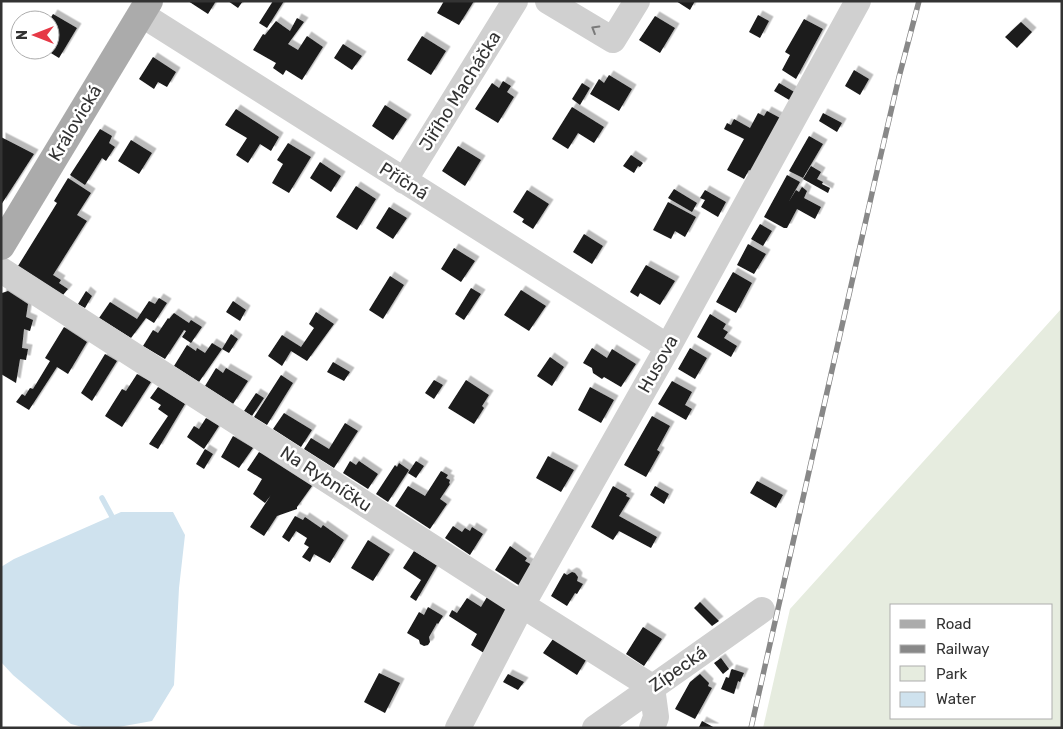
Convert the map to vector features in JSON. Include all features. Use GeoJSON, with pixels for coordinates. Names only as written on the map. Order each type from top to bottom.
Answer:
{"type":"FeatureCollection","features":[{"type":"Feature","properties":{"kind":"main road","name":"Královická"},"geometry":{"type":"LineString","coordinates":[[1,246],[145,8]]}},
{"type":"Feature","properties":{"kind":"street","name":"Jiřího Macháčka"},"geometry":{"type":"LineString","coordinates":[[404,181],[515,1]]}},
{"type":"Feature","properties":{"kind":"street"},"geometry":{"type":"LineString","coordinates":[[548,1],[613,40],[637,1]]}},
{"type":"Feature","properties":{"kind":"street","name":"Husova"},"geometry":{"type":"LineString","coordinates":[[458,728],[522,606],[668,347],[858,1]]}},
{"type":"Feature","properties":{"kind":"street","name":"Příčná"},"geometry":{"type":"LineString","coordinates":[[145,8],[404,181],[668,347]]}},
{"type":"Feature","properties":{"kind":"street","name":"Na Rybníčku"},"geometry":{"type":"LineString","coordinates":[[1,270],[522,606],[652,687]]}},
{"type":"Feature","properties":{"kind":"street","name":"Zípecká"},"geometry":{"type":"LineString","coordinates":[[595,728],[762,610]]}},
{"type":"Feature","properties":{"kind":"street"},"geometry":{"type":"LineString","coordinates":[[652,687],[656,717],[652,728]]}},
{"type":"Feature","properties":{"kind":"green space"},"geometry":{"type":"Polygon","coordinates":[[[1062,308],[1062,726],[1060,728],[763,728],[790,609],[1062,308]]]}},
{"type":"Feature","properties":{"kind":"water"},"geometry":{"type":"Polygon","coordinates":[[[121,512],[173,512],[185,535],[179,588],[174,685],[152,721],[113,728],[86,728],[71,724],[13,675],[1,662],[1,567],[14,559],[121,512]]]}},
{"type":"Feature","properties":{"kind":"building"},"geometry":{"type":"Polygon","coordinates":[[[188,1],[216,1],[208,14],[188,1]]]}},
{"type":"Feature","properties":{"kind":"building"},"geometry":{"type":"Polygon","coordinates":[[[228,1],[243,1],[238,8],[228,1]]]}},
{"type":"Feature","properties":{"kind":"building"},"geometry":{"type":"Polygon","coordinates":[[[273,1],[284,1],[267,28],[259,23],[273,1]]]}},
{"type":"Feature","properties":{"kind":"building"},"geometry":{"type":"Polygon","coordinates":[[[444,1],[474,1],[459,25],[437,13],[444,1]]]}},
{"type":"Feature","properties":{"kind":"building"},"geometry":{"type":"Polygon","coordinates":[[[676,1],[695,1],[690,10],[676,1]]]}},
{"type":"Feature","properties":{"kind":"building"},"geometry":{"type":"Polygon","coordinates":[[[758,15],[769,21],[760,38],[749,32],[758,15]]]}},
{"type":"Feature","properties":{"kind":"building"},"geometry":{"type":"Polygon","coordinates":[[[655,16],[675,28],[660,53],[639,40],[655,16]]]}},
{"type":"Feature","properties":{"kind":"building"},"geometry":{"type":"Polygon","coordinates":[[[60,18],[77,28],[60,56],[60,18]]]}},
{"type":"Feature","properties":{"kind":"building"},"geometry":{"type":"Polygon","coordinates":[[[297,18],[304,22],[288,44],[298,50],[307,36],[323,47],[302,80],[286,70],[283,75],[273,68],[276,63],[253,50],[263,34],[265,35],[276,21],[290,31],[297,18]]]}},
{"type":"Feature","properties":{"kind":"building"},"geometry":{"type":"Polygon","coordinates":[[[804,19],[823,29],[796,79],[782,70],[790,55],[785,52],[804,19]]]}},
{"type":"Feature","properties":{"kind":"building"},"geometry":{"type":"Polygon","coordinates":[[[1021,22],[1032,32],[1017,48],[1005,37],[1021,22]]]}},
{"type":"Feature","properties":{"kind":"building"},"geometry":{"type":"Polygon","coordinates":[[[422,36],[446,51],[431,75],[407,60],[422,36]]]}},
{"type":"Feature","properties":{"kind":"building"},"geometry":{"type":"Polygon","coordinates":[[[343,44],[362,56],[352,70],[334,58],[343,44]]]}},
{"type":"Feature","properties":{"kind":"building"},"geometry":{"type":"Polygon","coordinates":[[[153,57],[176,72],[167,87],[158,82],[154,89],[139,79],[153,57]]]}},
{"type":"Feature","properties":{"kind":"building"},"geometry":{"type":"Polygon","coordinates":[[[854,70],[869,79],[860,95],[845,86],[854,70]]]}},
{"type":"Feature","properties":{"kind":"building"},"geometry":{"type":"Polygon","coordinates":[[[609,75],[632,89],[619,111],[590,94],[599,79],[604,83],[609,75]]]}},
{"type":"Feature","properties":{"kind":"building"},"geometry":{"type":"Polygon","coordinates":[[[503,81],[511,86],[507,92],[514,97],[498,123],[475,109],[492,83],[499,88],[503,81]]]}},
{"type":"Feature","properties":{"kind":"building"},"geometry":{"type":"Polygon","coordinates":[[[582,83],[590,88],[580,105],[572,99],[582,83]]]}},
{"type":"Feature","properties":{"kind":"building"},"geometry":{"type":"Polygon","coordinates":[[[779,83],[796,93],[791,101],[774,91],[779,83]]]}},
{"type":"Feature","properties":{"kind":"building"},"geometry":{"type":"Polygon","coordinates":[[[385,105],[407,119],[393,140],[372,126],[385,105]]]}},
{"type":"Feature","properties":{"kind":"building"},"geometry":{"type":"Polygon","coordinates":[[[572,107],[604,127],[594,143],[578,133],[568,149],[552,139],[572,107]]]}},
{"type":"Feature","properties":{"kind":"building"},"geometry":{"type":"Polygon","coordinates":[[[236,109],[279,137],[271,151],[260,144],[248,163],[236,155],[247,138],[225,125],[236,109]]]}},
{"type":"Feature","properties":{"kind":"building"},"geometry":{"type":"Polygon","coordinates":[[[767,111],[782,119],[753,172],[749,170],[744,179],[727,170],[744,139],[724,129],[727,123],[731,125],[734,119],[750,128],[758,113],[764,116],[767,111]]]}},
{"type":"Feature","properties":{"kind":"building"},"geometry":{"type":"Polygon","coordinates":[[[823,113],[842,123],[837,132],[819,121],[823,113]]]}},
{"type":"Feature","properties":{"kind":"building"},"geometry":{"type":"Polygon","coordinates":[[[100,129],[112,136],[109,143],[115,147],[106,161],[102,158],[85,185],[70,175],[100,129]]]}},
{"type":"Feature","properties":{"kind":"building"},"geometry":{"type":"Polygon","coordinates":[[[809,136],[823,144],[803,178],[789,171],[809,136]]]}},
{"type":"Feature","properties":{"kind":"building"},"geometry":{"type":"Polygon","coordinates":[[[1,137],[34,154],[1,205],[1,137]]]}},
{"type":"Feature","properties":{"kind":"building"},"geometry":{"type":"Polygon","coordinates":[[[131,140],[152,153],[139,174],[118,161],[131,140]]]}},
{"type":"Feature","properties":{"kind":"building"},"geometry":{"type":"Polygon","coordinates":[[[288,143],[311,157],[289,193],[272,183],[283,164],[277,160],[288,143]]]}},
{"type":"Feature","properties":{"kind":"building"},"geometry":{"type":"Polygon","coordinates":[[[458,146],[481,160],[465,186],[442,171],[458,146]]]}},
{"type":"Feature","properties":{"kind":"building"},"geometry":{"type":"Polygon","coordinates":[[[631,155],[643,163],[640,167],[638,166],[634,173],[623,166],[631,155]]]}},
{"type":"Feature","properties":{"kind":"building"},"geometry":{"type":"Polygon","coordinates":[[[320,162],[341,176],[331,192],[310,178],[320,162]]]}},
{"type":"Feature","properties":{"kind":"building"},"geometry":{"type":"Polygon","coordinates":[[[811,166],[821,172],[817,179],[830,188],[828,193],[803,179],[811,166]]]}},
{"type":"Feature","properties":{"kind":"building"},"geometry":{"type":"Polygon","coordinates":[[[787,175],[800,182],[788,203],[796,190],[799,192],[802,187],[807,191],[804,198],[821,207],[815,219],[797,209],[787,228],[784,228],[764,217],[787,175]]]}},
{"type":"Feature","properties":{"kind":"building"},"geometry":{"type":"Polygon","coordinates":[[[68,178],[91,193],[77,215],[87,221],[53,275],[61,280],[59,283],[68,289],[63,295],[18,266],[57,203],[54,201],[68,178]]]}},
{"type":"Feature","properties":{"kind":"building"},"geometry":{"type":"Polygon","coordinates":[[[356,186],[376,199],[357,230],[336,217],[356,186]]]}},
{"type":"Feature","properties":{"kind":"building"},"geometry":{"type":"Polygon","coordinates":[[[674,189],[697,203],[692,212],[668,198],[674,189]]]}},
{"type":"Feature","properties":{"kind":"building"},"geometry":{"type":"Polygon","coordinates":[[[527,190],[549,204],[533,229],[522,222],[524,219],[513,212],[527,190]]]}},
{"type":"Feature","properties":{"kind":"building"},"geometry":{"type":"Polygon","coordinates":[[[705,190],[726,202],[718,217],[701,207],[705,200],[700,198],[705,190]]]}},
{"type":"Feature","properties":{"kind":"building"},"geometry":{"type":"Polygon","coordinates":[[[668,202],[696,217],[685,237],[675,231],[671,239],[653,230],[668,202]]]}},
{"type":"Feature","properties":{"kind":"building"},"geometry":{"type":"Polygon","coordinates":[[[389,207],[407,218],[393,239],[376,228],[389,207]]]}},
{"type":"Feature","properties":{"kind":"building"},"geometry":{"type":"Polygon","coordinates":[[[760,224],[772,231],[763,246],[751,239],[760,224]]]}},
{"type":"Feature","properties":{"kind":"building"},"geometry":{"type":"Polygon","coordinates":[[[584,234],[603,246],[592,264],[573,252],[584,234]]]}},
{"type":"Feature","properties":{"kind":"building"},"geometry":{"type":"Polygon","coordinates":[[[748,244],[766,254],[754,274],[737,265],[748,244]]]}},
{"type":"Feature","properties":{"kind":"building"},"geometry":{"type":"Polygon","coordinates":[[[454,248],[475,261],[461,282],[441,269],[454,248]]]}},
{"type":"Feature","properties":{"kind":"building"},"geometry":{"type":"Polygon","coordinates":[[[646,265],[675,281],[660,305],[640,293],[638,297],[630,292],[646,265]]]}},
{"type":"Feature","properties":{"kind":"building"},"geometry":{"type":"Polygon","coordinates":[[[733,272],[752,283],[736,313],[716,302],[733,272]]]}},
{"type":"Feature","properties":{"kind":"building"},"geometry":{"type":"Polygon","coordinates":[[[390,276],[404,285],[383,319],[369,310],[390,276]]]}},
{"type":"Feature","properties":{"kind":"building"},"geometry":{"type":"Polygon","coordinates":[[[471,288],[481,294],[464,320],[455,314],[471,288]]]}},
{"type":"Feature","properties":{"kind":"building"},"geometry":{"type":"Polygon","coordinates":[[[521,290],[546,306],[529,331],[504,315],[521,290]]]}},
{"type":"Feature","properties":{"kind":"building"},"geometry":{"type":"Polygon","coordinates":[[[8,291],[28,304],[26,317],[33,320],[30,331],[24,329],[22,348],[28,349],[26,360],[20,359],[16,383],[1,374],[1,299],[2,293],[8,291]]]}},
{"type":"Feature","properties":{"kind":"building"},"geometry":{"type":"Polygon","coordinates":[[[86,291],[92,296],[85,308],[78,304],[86,291]]]}},
{"type":"Feature","properties":{"kind":"building"},"geometry":{"type":"Polygon","coordinates":[[[159,298],[167,303],[154,323],[146,318],[131,338],[99,318],[110,302],[137,319],[149,301],[155,304],[159,298]]]}},
{"type":"Feature","properties":{"kind":"building"},"geometry":{"type":"Polygon","coordinates":[[[233,301],[246,310],[240,321],[226,312],[233,301]]]}},
{"type":"Feature","properties":{"kind":"building"},"geometry":{"type":"Polygon","coordinates":[[[316,312],[334,324],[307,361],[291,351],[282,366],[268,356],[282,335],[301,347],[314,328],[309,324],[316,312]]]}},
{"type":"Feature","properties":{"kind":"building"},"geometry":{"type":"Polygon","coordinates":[[[174,313],[189,323],[191,320],[202,327],[191,343],[182,337],[186,331],[184,330],[165,359],[143,346],[153,330],[158,333],[168,318],[174,313]]]}},
{"type":"Feature","properties":{"kind":"building"},"geometry":{"type":"Polygon","coordinates":[[[710,314],[726,324],[723,329],[728,332],[724,338],[737,346],[731,357],[697,337],[710,314]]]}},
{"type":"Feature","properties":{"kind":"building"},"geometry":{"type":"Polygon","coordinates":[[[64,327],[87,342],[68,374],[57,367],[29,410],[16,402],[22,394],[25,396],[30,388],[33,389],[50,361],[45,358],[64,327]]]}},
{"type":"Feature","properties":{"kind":"building"},"geometry":{"type":"Polygon","coordinates":[[[231,334],[238,339],[229,353],[222,349],[231,334]]]}},
{"type":"Feature","properties":{"kind":"building"},"geometry":{"type":"Polygon","coordinates":[[[212,343],[222,349],[199,382],[174,366],[187,345],[196,351],[197,348],[205,353],[212,343]]]}},
{"type":"Feature","properties":{"kind":"building"},"geometry":{"type":"Polygon","coordinates":[[[592,348],[607,358],[612,349],[636,364],[621,387],[604,377],[602,379],[593,373],[592,368],[583,363],[592,348]]]}},
{"type":"Feature","properties":{"kind":"building"},"geometry":{"type":"Polygon","coordinates":[[[690,348],[707,358],[695,379],[678,369],[690,348]]]}},
{"type":"Feature","properties":{"kind":"building"},"geometry":{"type":"Polygon","coordinates":[[[105,354],[117,361],[92,401],[81,393],[105,354]]]}},
{"type":"Feature","properties":{"kind":"building"},"geometry":{"type":"Polygon","coordinates":[[[550,357],[564,367],[552,386],[537,376],[550,357]]]}},
{"type":"Feature","properties":{"kind":"building"},"geometry":{"type":"Polygon","coordinates":[[[333,362],[350,372],[344,381],[327,372],[333,362]]]}},
{"type":"Feature","properties":{"kind":"building"},"geometry":{"type":"Polygon","coordinates":[[[216,368],[223,373],[226,368],[248,381],[233,404],[205,386],[216,368]]]}},
{"type":"Feature","properties":{"kind":"building"},"geometry":{"type":"Polygon","coordinates":[[[137,374],[151,382],[122,427],[105,416],[122,389],[126,391],[137,374]]]}},
{"type":"Feature","properties":{"kind":"building"},"geometry":{"type":"Polygon","coordinates":[[[281,375],[293,383],[267,425],[254,417],[281,375]]]}},
{"type":"Feature","properties":{"kind":"building"},"geometry":{"type":"Polygon","coordinates":[[[434,380],[443,385],[434,399],[425,393],[434,380]]]}},
{"type":"Feature","properties":{"kind":"building"},"geometry":{"type":"Polygon","coordinates":[[[466,380],[489,395],[482,406],[484,408],[474,424],[448,408],[466,380]]]}},
{"type":"Feature","properties":{"kind":"building"},"geometry":{"type":"Polygon","coordinates":[[[672,381],[692,392],[685,405],[692,409],[686,420],[658,404],[672,381]]]}},
{"type":"Feature","properties":{"kind":"building"},"geometry":{"type":"Polygon","coordinates":[[[158,387],[185,404],[158,449],[149,444],[168,416],[158,409],[161,405],[150,398],[158,387]]]}},
{"type":"Feature","properties":{"kind":"building"},"geometry":{"type":"Polygon","coordinates":[[[590,387],[614,400],[601,423],[578,410],[590,387]]]}},
{"type":"Feature","properties":{"kind":"building"},"geometry":{"type":"Polygon","coordinates":[[[256,393],[264,398],[252,416],[244,411],[256,393]]]}},
{"type":"Feature","properties":{"kind":"building"},"geometry":{"type":"Polygon","coordinates":[[[284,413],[312,430],[301,447],[273,429],[284,413]]]}},
{"type":"Feature","properties":{"kind":"building"},"geometry":{"type":"Polygon","coordinates":[[[652,416],[670,426],[657,450],[660,452],[646,477],[624,465],[652,416]]]}},
{"type":"Feature","properties":{"kind":"building"},"geometry":{"type":"Polygon","coordinates":[[[206,418],[219,426],[204,449],[187,437],[194,426],[199,429],[206,418]]]}},
{"type":"Feature","properties":{"kind":"building"},"geometry":{"type":"Polygon","coordinates":[[[345,423],[358,431],[334,468],[304,449],[311,438],[329,449],[345,423]]]}},
{"type":"Feature","properties":{"kind":"building"},"geometry":{"type":"Polygon","coordinates":[[[233,436],[253,448],[239,468],[221,457],[233,436]]]}},
{"type":"Feature","properties":{"kind":"building"},"geometry":{"type":"Polygon","coordinates":[[[205,449],[213,454],[204,469],[196,464],[205,449]]]}},
{"type":"Feature","properties":{"kind":"building"},"geometry":{"type":"Polygon","coordinates":[[[259,452],[312,486],[297,509],[277,516],[264,536],[250,527],[271,495],[265,503],[253,494],[262,479],[247,470],[259,452]]]}},
{"type":"Feature","properties":{"kind":"building"},"geometry":{"type":"Polygon","coordinates":[[[548,456],[574,470],[561,492],[536,478],[548,456]]]}},
{"type":"Feature","properties":{"kind":"building"},"geometry":{"type":"Polygon","coordinates":[[[350,461],[356,465],[359,461],[378,474],[368,489],[343,473],[350,461]]]}},
{"type":"Feature","properties":{"kind":"building"},"geometry":{"type":"Polygon","coordinates":[[[416,461],[424,466],[416,478],[408,473],[416,461]]]}},
{"type":"Feature","properties":{"kind":"building"},"geometry":{"type":"Polygon","coordinates":[[[399,463],[409,470],[388,502],[376,494],[395,465],[397,467],[399,463]]]}},
{"type":"Feature","properties":{"kind":"building"},"geometry":{"type":"Polygon","coordinates":[[[441,471],[448,475],[446,478],[450,480],[450,484],[440,499],[447,504],[430,529],[395,506],[408,486],[425,496],[441,471]]]}},
{"type":"Feature","properties":{"kind":"building"},"geometry":{"type":"Polygon","coordinates":[[[757,481],[783,495],[776,508],[750,493],[757,481]]]}},
{"type":"Feature","properties":{"kind":"building"},"geometry":{"type":"Polygon","coordinates":[[[613,486],[627,494],[626,496],[630,498],[619,516],[657,537],[651,548],[619,531],[613,540],[591,527],[613,486]]]}},
{"type":"Feature","properties":{"kind":"building"},"geometry":{"type":"Polygon","coordinates":[[[655,486],[669,494],[664,504],[650,495],[655,486]]]}},
{"type":"Feature","properties":{"kind":"building"},"geometry":{"type":"Polygon","coordinates":[[[295,516],[303,520],[305,517],[321,528],[323,525],[344,540],[330,563],[314,554],[310,562],[302,557],[309,547],[304,544],[307,538],[296,531],[289,542],[282,537],[295,516]]]}},
{"type":"Feature","properties":{"kind":"building"},"geometry":{"type":"Polygon","coordinates":[[[453,526],[462,532],[465,528],[470,531],[472,527],[483,534],[470,555],[445,538],[453,526]]]}},
{"type":"Feature","properties":{"kind":"building"},"geometry":{"type":"Polygon","coordinates":[[[368,540],[390,554],[373,581],[351,568],[368,540]]]}},
{"type":"Feature","properties":{"kind":"building"},"geometry":{"type":"Polygon","coordinates":[[[510,546],[527,558],[525,561],[532,565],[520,586],[495,570],[510,546]]]}},
{"type":"Feature","properties":{"kind":"building"},"geometry":{"type":"Polygon","coordinates":[[[414,551],[437,565],[416,601],[410,597],[421,580],[403,568],[414,551]]]}},
{"type":"Feature","properties":{"kind":"building"},"geometry":{"type":"Polygon","coordinates":[[[572,572],[575,573],[578,577],[577,581],[583,584],[567,606],[551,596],[564,573],[567,575],[572,572]]]}},
{"type":"Feature","properties":{"kind":"building"},"geometry":{"type":"Polygon","coordinates":[[[487,597],[507,610],[484,653],[471,645],[477,634],[449,616],[452,610],[457,613],[467,598],[481,607],[487,597]]]}},
{"type":"Feature","properties":{"kind":"building"},"geometry":{"type":"Polygon","coordinates":[[[700,602],[719,621],[712,626],[694,608],[700,602]]]}},
{"type":"Feature","properties":{"kind":"building"},"geometry":{"type":"Polygon","coordinates":[[[428,607],[443,616],[429,637],[430,642],[424,646],[420,644],[419,640],[407,633],[419,612],[424,615],[428,607]]]}},
{"type":"Feature","properties":{"kind":"building"},"geometry":{"type":"Polygon","coordinates":[[[643,627],[662,639],[644,666],[626,654],[643,627]]]}},
{"type":"Feature","properties":{"kind":"building"},"geometry":{"type":"Polygon","coordinates":[[[553,639],[586,660],[577,675],[543,653],[553,639]]]}},
{"type":"Feature","properties":{"kind":"building"},"geometry":{"type":"Polygon","coordinates":[[[721,658],[729,669],[723,674],[714,663],[721,658]]]}},
{"type":"Feature","properties":{"kind":"building"},"geometry":{"type":"Polygon","coordinates":[[[732,669],[744,673],[740,682],[738,681],[734,694],[721,689],[726,677],[729,678],[732,669]]]}},
{"type":"Feature","properties":{"kind":"building"},"geometry":{"type":"Polygon","coordinates":[[[379,673],[400,683],[385,713],[364,702],[379,673]]]}},
{"type":"Feature","properties":{"kind":"building"},"geometry":{"type":"Polygon","coordinates":[[[508,674],[524,682],[518,690],[503,682],[508,674]]]}},
{"type":"Feature","properties":{"kind":"building"},"geometry":{"type":"Polygon","coordinates":[[[700,674],[709,683],[708,686],[712,688],[695,719],[675,709],[690,682],[700,674]]]}},
{"type":"Feature","properties":{"kind":"building"},"geometry":{"type":"Polygon","coordinates":[[[702,721],[715,728],[699,727],[702,721]]]}},
{"type":"Feature","properties":{"kind":"waterway"},"geometry":{"type":"LineString","coordinates":[[102,498],[115,522]]}},
{"type":"Feature","properties":{"kind":"railway"},"geometry":{"type":"LineString","coordinates":[[751,728],[875,180],[919,1]]}}]}
